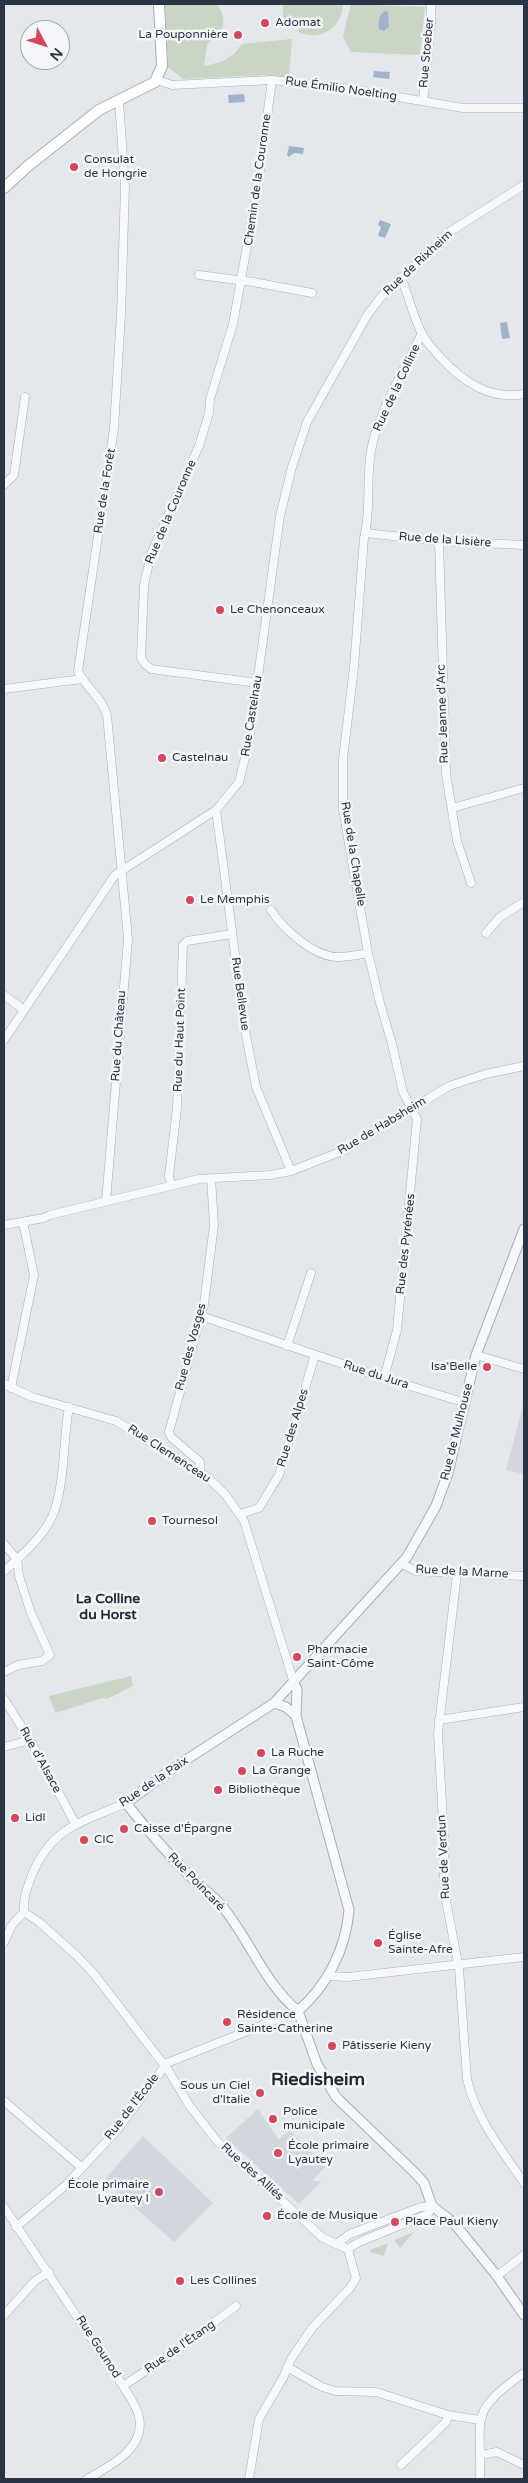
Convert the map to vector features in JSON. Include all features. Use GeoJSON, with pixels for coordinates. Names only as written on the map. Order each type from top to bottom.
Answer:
{"type":"FeatureCollection","features":[{"type":"Feature","properties":{"kind":"main road"},"geometry":{"type":"LineString","coordinates":[[4,186],[99,110],[150,87],[157,80],[162,66],[159,4]]}},
{"type":"Feature","properties":{"kind":"street","name":"Rue Stoeber"},"geometry":{"type":"LineString","coordinates":[[422,101],[431,24],[431,4]]}},
{"type":"Feature","properties":{"kind":"street","name":"Rue Émilio Noelting"},"geometry":{"type":"LineString","coordinates":[[157,80],[172,85],[272,80],[351,89],[472,109],[524,108]]}},
{"type":"Feature","properties":{"kind":"street","name":"Chemin de la Couronne"},"geometry":{"type":"LineString","coordinates":[[242,280],[258,186],[272,80]]}},
{"type":"Feature","properties":{"kind":"street","name":"Rue de la Forêt"},"geometry":{"type":"LineString","coordinates":[[82,679],[78,671],[112,454],[116,400],[125,187],[119,101]]}},
{"type":"Feature","properties":{"kind":"street","name":"Rue de Rixheim"},"geometry":{"type":"LineString","coordinates":[[368,314],[401,277],[451,231],[524,185]]}},
{"type":"Feature","properties":{"kind":"street"},"geometry":{"type":"LineString","coordinates":[[199,276],[242,280],[312,293]]}},
{"type":"Feature","properties":{"kind":"street","name":"Rue de la Colline"},"geometry":{"type":"LineString","coordinates":[[365,533],[369,517],[372,446],[380,422],[422,333],[401,277]]}},
{"type":"Feature","properties":{"kind":"street","name":"Rue de la Couronne"},"geometry":{"type":"LineString","coordinates":[[242,280],[233,324],[210,400],[209,413],[199,446],[154,547],[146,570],[141,658],[151,669],[258,683]]}},
{"type":"Feature","properties":{"kind":"street","name":"Rue Castelnau"},"geometry":{"type":"LineString","coordinates":[[4,1040],[100,900],[110,881],[120,871],[216,810],[239,782],[248,748],[280,516],[292,467],[307,422],[368,314]]}},
{"type":"Feature","properties":{"kind":"street"},"geometry":{"type":"LineString","coordinates":[[422,333],[446,363],[477,388],[501,396],[524,394]]}},
{"type":"Feature","properties":{"kind":"street"},"geometry":{"type":"LineString","coordinates":[[4,486],[14,474],[25,397]]}},
{"type":"Feature","properties":{"kind":"street","name":"Rue de la Lisière"},"geometry":{"type":"LineString","coordinates":[[365,533],[439,541],[524,545]]}},
{"type":"Feature","properties":{"kind":"street","name":"Rue de la Chapelle"},"geometry":{"type":"LineString","coordinates":[[365,533],[343,774],[343,809],[368,954],[402,1092],[412,1109]]}},
{"type":"Feature","properties":{"kind":"street","name":"Rue Jeanne d'Arc"},"geometry":{"type":"LineString","coordinates":[[439,541],[446,774],[457,841],[472,883]]}},
{"type":"Feature","properties":{"kind":"street"},"geometry":{"type":"LineString","coordinates":[[4,688],[82,679],[101,700],[107,715],[120,871]]}},
{"type":"Feature","properties":{"kind":"street"},"geometry":{"type":"LineString","coordinates":[[452,808],[524,788]]}},
{"type":"Feature","properties":{"kind":"street","name":"Rue Bellevue"},"geometry":{"type":"LineString","coordinates":[[216,810],[245,1030],[256,1087],[291,1171]]}},
{"type":"Feature","properties":{"kind":"street","name":"Rue du Château"},"geometry":{"type":"LineString","coordinates":[[106,1201],[128,939],[124,886],[120,871]]}},
{"type":"Feature","properties":{"kind":"street"},"geometry":{"type":"LineString","coordinates":[[486,933],[500,917],[524,902]]}},
{"type":"Feature","properties":{"kind":"street"},"geometry":{"type":"LineString","coordinates":[[271,910],[284,927],[299,940],[328,955],[336,957],[368,954]]}},
{"type":"Feature","properties":{"kind":"street","name":"Rue du Haut Point"},"geometry":{"type":"LineString","coordinates":[[171,1185],[169,1176],[177,1108],[183,945],[187,941],[232,934]]}},
{"type":"Feature","properties":{"kind":"street"},"geometry":{"type":"LineString","coordinates":[[4,995],[24,1010]]}},
{"type":"Feature","properties":{"kind":"street","name":"Rue de Habsheim"},"geometry":{"type":"LineString","coordinates":[[4,1225],[44,1218],[171,1185],[211,1178],[263,1176],[291,1171],[345,1150],[460,1082],[524,1066]]}},
{"type":"Feature","properties":{"kind":"street","name":"Rue des Pyrénées"},"geometry":{"type":"LineString","coordinates":[[384,1378],[397,1330],[417,1129],[417,1119],[412,1109]]}},
{"type":"Feature","properties":{"kind":"street","name":"Rue des Vosges"},"geometry":{"type":"LineString","coordinates":[[200,1472],[200,1462],[171,1437],[169,1432],[197,1323],[201,1316],[214,1225],[211,1178]]}},
{"type":"Feature","properties":{"kind":"street"},"geometry":{"type":"LineString","coordinates":[[7,1386],[34,1275],[23,1222]]}},
{"type":"Feature","properties":{"kind":"street","name":"Rue de Mulhouse"},"geometry":{"type":"LineString","coordinates":[[294,1683],[402,1564],[429,1519],[453,1460],[476,1355],[524,1228]]}},
{"type":"Feature","properties":{"kind":"street"},"geometry":{"type":"LineString","coordinates":[[287,1346],[311,1273]]}},
{"type":"Feature","properties":{"kind":"street","name":"Rue du Jura"},"geometry":{"type":"LineString","coordinates":[[201,1316],[384,1378],[466,1403]]}},
{"type":"Feature","properties":{"kind":"street","name":"Rue des Alpes"},"geometry":{"type":"LineString","coordinates":[[240,1514],[258,1508],[278,1475],[314,1355]]}},
{"type":"Feature","properties":{"kind":"street"},"geometry":{"type":"LineString","coordinates":[[476,1355],[524,1369]]}},
{"type":"Feature","properties":{"kind":"street","name":"Rue Clemenceau"},"geometry":{"type":"LineString","coordinates":[[7,1386],[32,1397],[116,1421],[200,1472],[225,1494],[240,1514],[294,1683]]}},
{"type":"Feature","properties":{"kind":"street"},"geometry":{"type":"LineString","coordinates":[[4,1571],[46,1528],[58,1500],[69,1407]]}},
{"type":"Feature","properties":{"kind":"street"},"geometry":{"type":"LineString","coordinates":[[4,1544],[16,1560],[18,1576],[31,1613],[50,1655],[42,1662],[18,1665],[4,1672]]}},
{"type":"Feature","properties":{"kind":"street","name":"Rue de la Marne"},"geometry":{"type":"LineString","coordinates":[[402,1564],[416,1572],[524,1576]]}},
{"type":"Feature","properties":{"kind":"street"},"geometry":{"type":"LineString","coordinates":[[4,1571],[16,1573],[18,1576]]}},
{"type":"Feature","properties":{"kind":"street","name":"Rue de Verdun"},"geometry":{"type":"LineString","coordinates":[[457,1574],[438,1733],[446,1901],[457,1964],[467,2079],[471,2097],[494,2139],[524,2183]]}},
{"type":"Feature","properties":{"kind":"street"},"geometry":{"type":"LineString","coordinates":[[294,1683],[296,1690],[296,1716],[336,1868],[348,1900],[345,1935],[337,1960],[310,2001],[298,2011],[317,2064],[336,2097],[424,2183],[432,2206],[454,2223],[497,2276],[524,2315]]}},
{"type":"Feature","properties":{"kind":"street","name":"Rue de la Paix"},"geometry":{"type":"LineString","coordinates":[[4,1942],[12,1925],[24,1912],[24,1896],[40,1857],[48,1846],[75,1823],[126,1803],[175,1767],[274,1703],[294,1683]]}},
{"type":"Feature","properties":{"kind":"street","name":"Rue d'Alsace"},"geometry":{"type":"LineString","coordinates":[[4,1699],[30,1740],[75,1823]]}},
{"type":"Feature","properties":{"kind":"street"},"geometry":{"type":"LineString","coordinates":[[274,1703],[286,1706],[296,1716]]}},
{"type":"Feature","properties":{"kind":"street"},"geometry":{"type":"LineString","coordinates":[[439,1720],[524,1708]]}},
{"type":"Feature","properties":{"kind":"street"},"geometry":{"type":"LineString","coordinates":[[4,1747],[30,1740]]}},
{"type":"Feature","properties":{"kind":"street","name":"Rue Poincaré"},"geometry":{"type":"LineString","coordinates":[[126,1803],[150,1834],[224,1908],[260,1966],[286,2003],[298,2011]]}},
{"type":"Feature","properties":{"kind":"street","name":"Rue des Alliés"},"geometry":{"type":"LineString","coordinates":[[24,1912],[39,1922],[77,1956],[164,2065],[190,2105],[217,2141],[323,2238],[348,2249]]}},
{"type":"Feature","properties":{"kind":"street"},"geometry":{"type":"LineString","coordinates":[[328,1976],[348,1977],[524,1957]]}},
{"type":"Feature","properties":{"kind":"street","name":"Rue de l'École"},"geometry":{"type":"LineString","coordinates":[[16,2227],[66,2185],[118,2129],[164,2065],[298,2011]]}},
{"type":"Feature","properties":{"kind":"street"},"geometry":{"type":"LineString","coordinates":[[4,2102],[82,2167]]}},
{"type":"Feature","properties":{"kind":"street"},"geometry":{"type":"LineString","coordinates":[[336,2244],[350,2234],[421,2207],[432,2206]]}},
{"type":"Feature","properties":{"kind":"street"},"geometry":{"type":"LineString","coordinates":[[249,2479],[259,2419],[296,2351],[312,2328],[354,2282],[356,2273],[348,2249],[359,2242],[428,2214],[432,2206]]}},
{"type":"Feature","properties":{"kind":"street","name":"Rue Gounod"},"geometry":{"type":"LineString","coordinates":[[4,2207],[123,2386],[136,2408],[140,2420],[137,2438],[123,2456],[86,2479]]}},
{"type":"Feature","properties":{"kind":"street"},"geometry":{"type":"LineString","coordinates":[[497,2276],[524,2255]]}},
{"type":"Feature","properties":{"kind":"street"},"geometry":{"type":"LineString","coordinates":[[4,2315],[36,2280],[49,2272]]}},
{"type":"Feature","properties":{"kind":"street","name":"Rue de l'Étang"},"geometry":{"type":"LineString","coordinates":[[123,2386],[184,2345],[236,2306]]}},
{"type":"Feature","properties":{"kind":"street"},"geometry":{"type":"LineString","coordinates":[[287,2368],[322,2387],[336,2391],[376,2392],[448,2415],[480,2420]]}},
{"type":"Feature","properties":{"kind":"street"},"geometry":{"type":"LineString","coordinates":[[480,2479],[480,2420],[486,2403],[524,2373]]}},
{"type":"Feature","properties":{"kind":"street"},"geometry":{"type":"LineString","coordinates":[[401,2465],[446,2422],[448,2415]]}},
{"type":"Feature","properties":{"kind":"street"},"geometry":{"type":"LineString","coordinates":[[481,2455],[497,2452],[524,2464]]}},
{"type":"Feature","properties":{"kind":"shaded area"},"geometry":{"type":"Polygon","coordinates":[[[524,1402],[524,1474],[506,1470],[524,1402]]]}},
{"type":"Feature","properties":{"kind":"shaded area","name":"École primaire Lyautey"},"geometry":{"type":"Polygon","coordinates":[[[258,2109],[279,2140],[289,2130],[326,2166],[313,2180],[321,2182],[299,2204],[226,2138],[258,2109]]]}},
{"type":"Feature","properties":{"kind":"shaded area","name":"École primaire Lyautey I"},"geometry":{"type":"Polygon","coordinates":[[[143,2136],[213,2203],[174,2242],[104,2180],[143,2136]]]}},
{"type":"Feature","properties":{"kind":"green space"},"geometry":{"type":"Polygon","coordinates":[[[165,4],[216,4],[222,12],[223,27],[207,45],[204,66],[226,59],[235,53],[242,44],[292,39],[289,79],[266,75],[183,79],[168,67],[165,4]]]}},
{"type":"Feature","properties":{"kind":"green space"},"geometry":{"type":"Polygon","coordinates":[[[283,4],[343,4],[342,12],[335,26],[323,34],[307,35],[299,32],[299,27],[283,28],[283,4]]]}},
{"type":"Feature","properties":{"kind":"green space"},"geometry":{"type":"Polygon","coordinates":[[[351,4],[425,7],[420,55],[351,52],[343,36],[351,4]]]}},
{"type":"Feature","properties":{"kind":"green space"},"geometry":{"type":"Polygon","coordinates":[[[131,1676],[133,1686],[107,1699],[103,1698],[55,1713],[49,1696],[131,1676]]]}},
{"type":"Feature","properties":{"kind":"green space"},"geometry":{"type":"Polygon","coordinates":[[[414,2232],[400,2248],[394,2240],[414,2232]]]}},
{"type":"Feature","properties":{"kind":"green space"},"geometry":{"type":"Polygon","coordinates":[[[388,2243],[384,2256],[370,2252],[370,2250],[388,2243]]]}},
{"type":"Feature","properties":{"kind":"water"},"geometry":{"type":"Polygon","coordinates":[[[384,11],[388,12],[389,27],[384,31],[379,29],[379,24],[380,17],[384,11]]]}},
{"type":"Feature","properties":{"kind":"water"},"geometry":{"type":"Polygon","coordinates":[[[374,71],[390,72],[389,79],[373,77],[374,71]]]}},
{"type":"Feature","properties":{"kind":"water"},"geometry":{"type":"Polygon","coordinates":[[[244,94],[245,102],[229,103],[228,95],[244,94]]]}},
{"type":"Feature","properties":{"kind":"water"},"geometry":{"type":"Polygon","coordinates":[[[289,146],[304,148],[303,154],[294,153],[289,157],[287,155],[289,146]]]}},
{"type":"Feature","properties":{"kind":"water"},"geometry":{"type":"Polygon","coordinates":[[[380,220],[391,224],[385,238],[378,236],[381,227],[378,225],[380,220]]]}},
{"type":"Feature","properties":{"kind":"water"},"geometry":{"type":"Polygon","coordinates":[[[507,322],[510,338],[502,339],[500,323],[507,322]]]}},
{"type":"Feature","properties":{"kind":"place","name":"Adomat"},"geometry":{"type":"Point","coordinates":[265,23]}},
{"type":"Feature","properties":{"kind":"place","name":"La Pouponnière"},"geometry":{"type":"Point","coordinates":[238,35]}},
{"type":"Feature","properties":{"kind":"place","name":"Consulat de Hongrie"},"geometry":{"type":"Point","coordinates":[74,167]}},
{"type":"Feature","properties":{"kind":"place","name":"Le Chenonceaux"},"geometry":{"type":"Point","coordinates":[220,610]}},
{"type":"Feature","properties":{"kind":"place","name":"Castelnau"},"geometry":{"type":"Point","coordinates":[162,758]}},
{"type":"Feature","properties":{"kind":"place","name":"Le Memphis"},"geometry":{"type":"Point","coordinates":[190,900]}},
{"type":"Feature","properties":{"kind":"place","name":"Isa'Belle"},"geometry":{"type":"Point","coordinates":[487,1367]}},
{"type":"Feature","properties":{"kind":"place","name":"Tournesol"},"geometry":{"type":"Point","coordinates":[152,1521]}},
{"type":"Feature","properties":{"kind":"place","name":"Pharmacie Saint-Côme"},"geometry":{"type":"Point","coordinates":[297,1657]}},
{"type":"Feature","properties":{"kind":"place","name":"La Ruche"},"geometry":{"type":"Point","coordinates":[261,1753]}},
{"type":"Feature","properties":{"kind":"place","name":"La Grange"},"geometry":{"type":"Point","coordinates":[242,1771]}},
{"type":"Feature","properties":{"kind":"place","name":"Bibliothèque"},"geometry":{"type":"Point","coordinates":[218,1790]}},
{"type":"Feature","properties":{"kind":"place","name":"Lidl"},"geometry":{"type":"Point","coordinates":[15,1818]}},
{"type":"Feature","properties":{"kind":"place","name":"Caisse d'Épargne"},"geometry":{"type":"Point","coordinates":[124,1829]}},
{"type":"Feature","properties":{"kind":"place","name":"CIC"},"geometry":{"type":"Point","coordinates":[84,1840]}},
{"type":"Feature","properties":{"kind":"place","name":"Église Sainte-Afre"},"geometry":{"type":"Point","coordinates":[378,1943]}},
{"type":"Feature","properties":{"kind":"place","name":"Résidence Sainte-Catherine"},"geometry":{"type":"Point","coordinates":[227,2022]}},
{"type":"Feature","properties":{"kind":"place","name":"Pâtisserie Kieny"},"geometry":{"type":"Point","coordinates":[332,2046]}},
{"type":"Feature","properties":{"kind":"place","name":"Sous un Ciel d'Italie"},"geometry":{"type":"Point","coordinates":[260,2093]}},
{"type":"Feature","properties":{"kind":"place","name":"Police municipale"},"geometry":{"type":"Point","coordinates":[273,2119]}},
{"type":"Feature","properties":{"kind":"place","name":"École primaire Lyautey"},"geometry":{"type":"Point","coordinates":[278,2153]}},
{"type":"Feature","properties":{"kind":"place","name":"École primaire Lyautey I"},"geometry":{"type":"Point","coordinates":[159,2192]}},
{"type":"Feature","properties":{"kind":"place","name":"École de Musique"},"geometry":{"type":"Point","coordinates":[267,2216]}},
{"type":"Feature","properties":{"kind":"place","name":"Place Paul Kieny"},"geometry":{"type":"Point","coordinates":[395,2222]}},
{"type":"Feature","properties":{"kind":"place","name":"Les Collines"},"geometry":{"type":"Point","coordinates":[180,2281]}},
{"type":"Feature","properties":{"kind":"district","name":"La Colline du Horst"},"geometry":{"type":"Point","coordinates":[108,1608]}},
{"type":"Feature","properties":{"kind":"district","name":"Riedisheim"},"geometry":{"type":"Point","coordinates":[318,2080]}}]}
